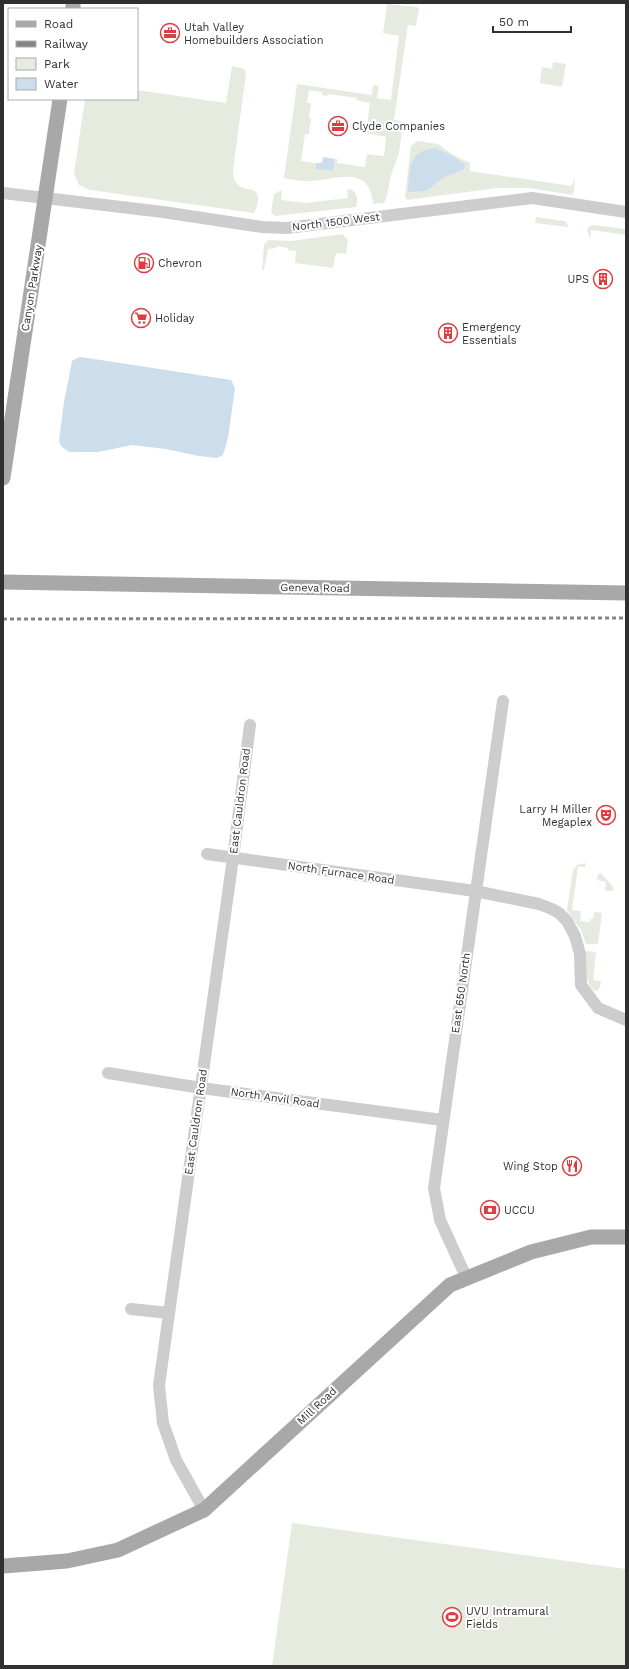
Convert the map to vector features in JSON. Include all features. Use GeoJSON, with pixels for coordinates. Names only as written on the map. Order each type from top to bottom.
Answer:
{"type":"FeatureCollection","features":[{"type":"Feature","properties":{"kind":"main road","name":"Canyon Parkway"},"geometry":{"type":"LineString","coordinates":[[3,478],[60,100]]}},
{"type":"Feature","properties":{"kind":"main road","name":"Geneva Road"},"geometry":{"type":"LineString","coordinates":[[3,582],[626,593]]}},
{"type":"Feature","properties":{"kind":"main road","name":"Mill Road"},"geometry":{"type":"LineString","coordinates":[[3,1566],[67,1561],[118,1550],[204,1510],[450,1285],[531,1252],[590,1238],[626,1237]]}},
{"type":"Feature","properties":{"kind":"street","name":"North 1500 West"},"geometry":{"type":"LineString","coordinates":[[3,193],[163,212],[262,227],[287,228],[532,198],[626,212]]}},
{"type":"Feature","properties":{"kind":"street","name":"East 650 North"},"geometry":{"type":"LineString","coordinates":[[467,1279],[440,1220],[434,1188],[442,1120],[503,701]]}},
{"type":"Feature","properties":{"kind":"street","name":"East Cauldron Road"},"geometry":{"type":"LineString","coordinates":[[204,1510],[176,1460],[163,1423],[159,1385],[233,858],[250,725]]}},
{"type":"Feature","properties":{"kind":"street","name":"North Furnace Road"},"geometry":{"type":"LineString","coordinates":[[207,854],[475,891],[539,904],[559,913],[571,927],[580,954],[581,985],[598,1008],[626,1020]]}},
{"type":"Feature","properties":{"kind":"street","name":"North Anvil Road"},"geometry":{"type":"LineString","coordinates":[[108,1073],[201,1088],[442,1120]]}},
{"type":"Feature","properties":{"kind":"street"},"geometry":{"type":"LineString","coordinates":[[131,1309],[169,1313]]}},
{"type":"Feature","properties":{"kind":"green space"},"geometry":{"type":"Polygon","coordinates":[[[387,4],[417,7],[419,9],[416,25],[408,25],[394,120],[401,121],[403,123],[399,153],[391,175],[387,196],[384,203],[373,204],[370,191],[365,182],[357,178],[338,177],[316,181],[306,181],[284,178],[297,84],[372,95],[373,85],[379,86],[377,98],[391,100],[399,36],[383,33],[387,4]],[[309,90],[307,103],[311,103],[309,118],[311,118],[309,134],[305,134],[301,161],[316,163],[315,169],[333,171],[335,159],[337,159],[337,163],[365,167],[367,154],[384,156],[386,137],[366,133],[370,103],[356,100],[357,98],[328,94],[327,96],[322,95],[322,92],[309,90]]]}},
{"type":"Feature","properties":{"kind":"green space"},"geometry":{"type":"Polygon","coordinates":[[[553,62],[566,64],[562,87],[540,83],[542,67],[552,69],[553,62]]]}},
{"type":"Feature","properties":{"kind":"green space"},"geometry":{"type":"Polygon","coordinates":[[[232,66],[244,69],[246,74],[233,176],[238,185],[256,192],[258,201],[254,213],[90,190],[79,185],[74,173],[85,100],[138,100],[138,90],[226,103],[232,66]]]}},
{"type":"Feature","properties":{"kind":"green space"},"geometry":{"type":"Polygon","coordinates":[[[417,141],[438,144],[452,154],[470,163],[470,171],[572,186],[575,176],[574,191],[572,195],[529,188],[497,188],[407,200],[405,197],[411,146],[417,141]]]}},
{"type":"Feature","properties":{"kind":"green space"},"geometry":{"type":"Polygon","coordinates":[[[350,189],[355,192],[357,196],[356,207],[275,216],[271,212],[274,194],[282,190],[281,200],[305,203],[348,198],[347,190],[350,189]]]}},
{"type":"Feature","properties":{"kind":"green space"},"geometry":{"type":"Polygon","coordinates":[[[536,217],[565,221],[568,227],[535,223],[536,217]]]}},
{"type":"Feature","properties":{"kind":"green space"},"geometry":{"type":"Polygon","coordinates":[[[594,225],[626,229],[626,235],[591,230],[590,239],[587,229],[594,225]]]}},
{"type":"Feature","properties":{"kind":"green space"},"geometry":{"type":"Polygon","coordinates":[[[343,234],[348,240],[346,254],[336,253],[333,268],[295,263],[296,251],[277,246],[276,248],[268,249],[264,270],[262,270],[264,245],[268,240],[291,241],[343,234]]]}},
{"type":"Feature","properties":{"kind":"green space"},"geometry":{"type":"Polygon","coordinates":[[[586,863],[585,867],[578,867],[572,910],[581,911],[580,921],[590,922],[590,919],[593,919],[594,912],[602,913],[598,944],[586,944],[581,930],[567,910],[573,870],[577,865],[586,863]]]}},
{"type":"Feature","properties":{"kind":"green space"},"geometry":{"type":"Polygon","coordinates":[[[601,873],[614,888],[613,891],[605,891],[606,882],[597,880],[598,874],[601,873]]]}},
{"type":"Feature","properties":{"kind":"green space"},"geometry":{"type":"Polygon","coordinates":[[[586,951],[596,952],[593,980],[600,981],[601,983],[599,989],[596,991],[592,989],[589,984],[586,967],[586,951]]]}},
{"type":"Feature","properties":{"kind":"green space","name":"UVU Intramural Fields"},"geometry":{"type":"Polygon","coordinates":[[[292,1523],[626,1569],[626,1666],[272,1666],[292,1523]]]}},
{"type":"Feature","properties":{"kind":"water"},"geometry":{"type":"Polygon","coordinates":[[[435,148],[460,161],[465,165],[464,169],[443,178],[426,191],[408,192],[410,169],[415,157],[419,153],[435,148]]]}},
{"type":"Feature","properties":{"kind":"water"},"geometry":{"type":"Polygon","coordinates":[[[323,157],[335,159],[333,171],[315,169],[316,163],[322,163],[323,157]]]}},
{"type":"Feature","properties":{"kind":"water"},"geometry":{"type":"Polygon","coordinates":[[[81,357],[231,380],[235,388],[228,438],[223,455],[217,458],[132,445],[98,452],[70,452],[64,449],[59,441],[64,402],[72,361],[81,357]]]}},
{"type":"Feature","properties":{"kind":"railway"},"geometry":{"type":"LineString","coordinates":[[3,619],[626,618]]}},
{"type":"Feature","properties":{"kind":"place","name":"Utah Valley Homebuilders Association"},"geometry":{"type":"Point","coordinates":[170,33]}},
{"type":"Feature","properties":{"kind":"place","name":"Clyde Companies"},"geometry":{"type":"Point","coordinates":[338,126]}},
{"type":"Feature","properties":{"kind":"place","name":"Chevron"},"geometry":{"type":"Point","coordinates":[144,263]}},
{"type":"Feature","properties":{"kind":"place","name":"UPS"},"geometry":{"type":"Point","coordinates":[603,279]}},
{"type":"Feature","properties":{"kind":"place","name":"Holiday"},"geometry":{"type":"Point","coordinates":[141,318]}},
{"type":"Feature","properties":{"kind":"place","name":"Emergency Essentials"},"geometry":{"type":"Point","coordinates":[448,333]}},
{"type":"Feature","properties":{"kind":"place","name":"Larry H Miller Megaplex"},"geometry":{"type":"Point","coordinates":[606,815]}},
{"type":"Feature","properties":{"kind":"place","name":"Wing Stop"},"geometry":{"type":"Point","coordinates":[572,1166]}},
{"type":"Feature","properties":{"kind":"place","name":"UCCU"},"geometry":{"type":"Point","coordinates":[490,1210]}},
{"type":"Feature","properties":{"kind":"place","name":"UVU Intramural Fields"},"geometry":{"type":"Point","coordinates":[452,1617]}}]}
